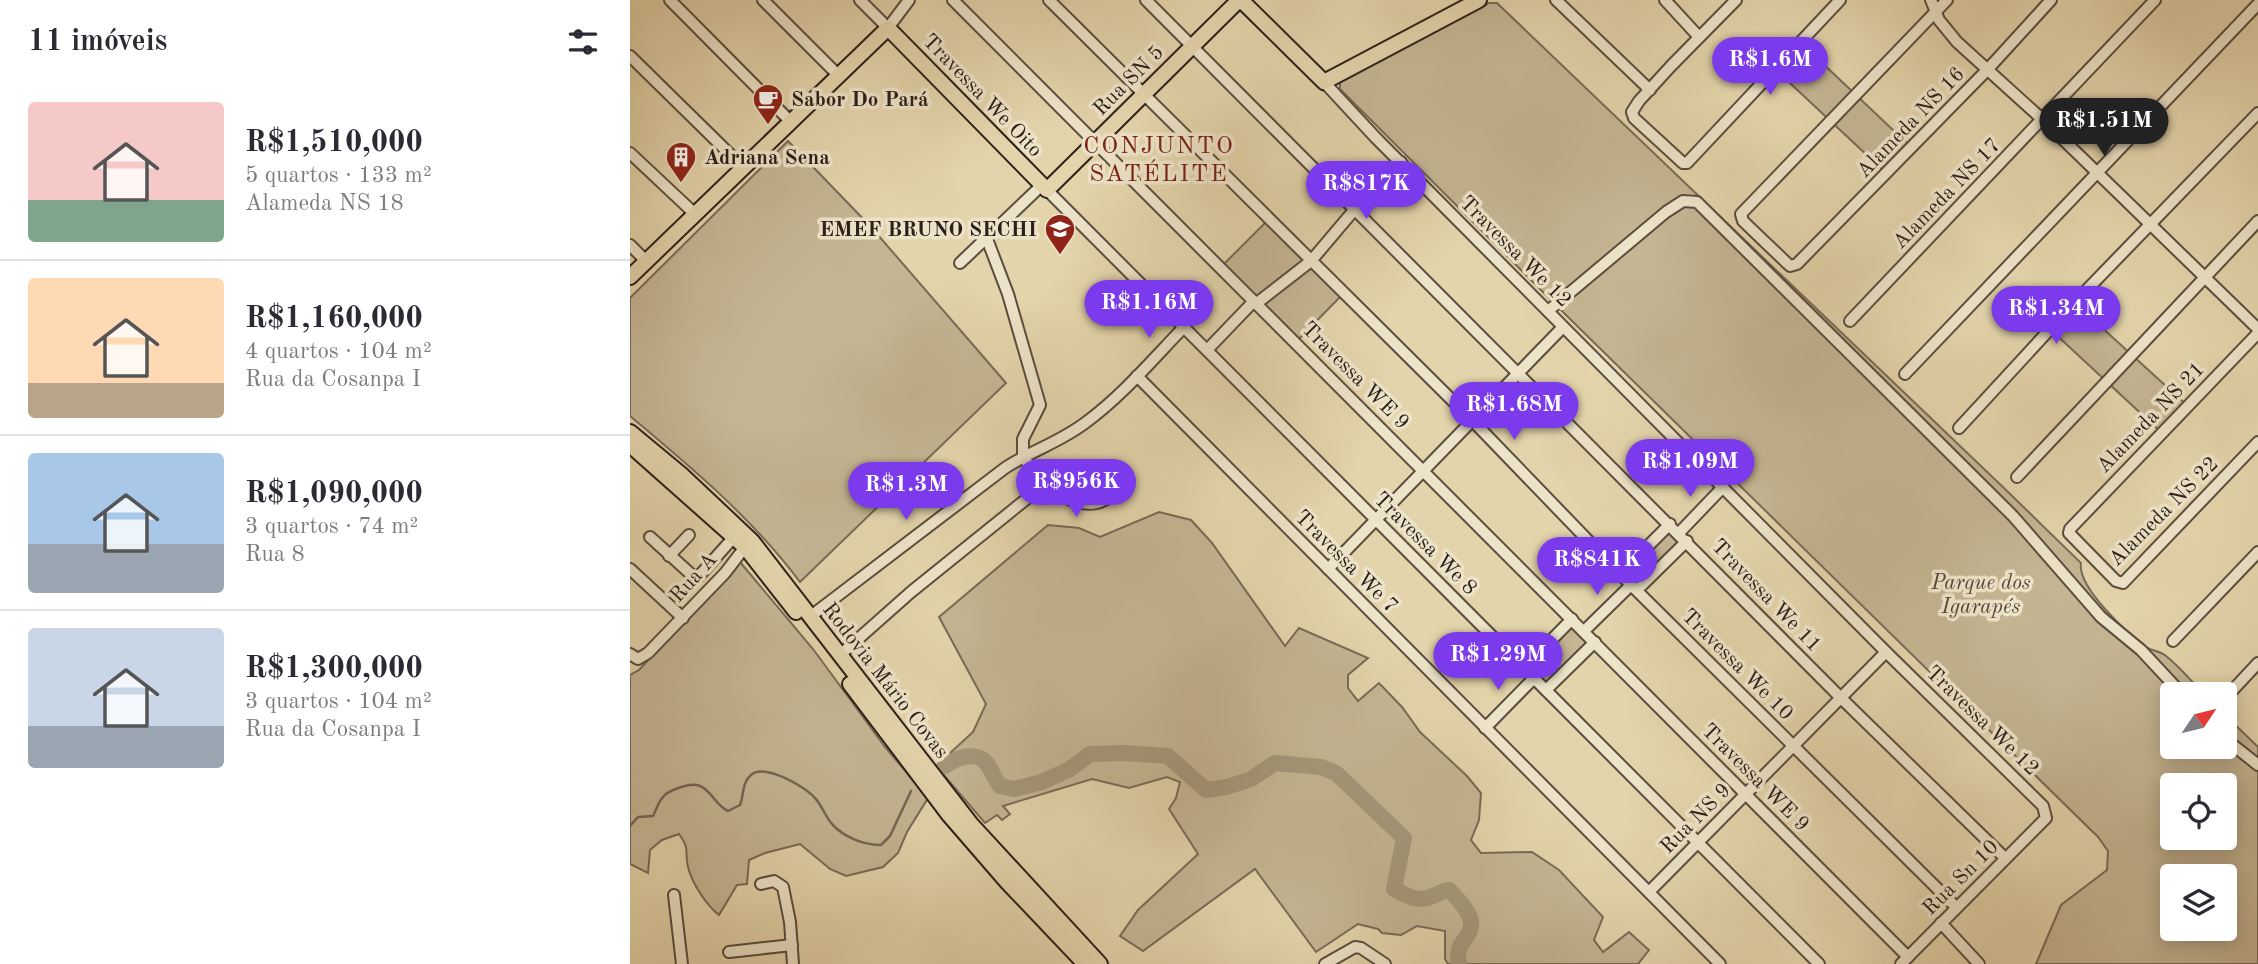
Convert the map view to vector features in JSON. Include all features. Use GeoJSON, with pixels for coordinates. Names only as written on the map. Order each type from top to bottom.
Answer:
{"type":"FeatureCollection","features":[{"type":"Feature","properties":{"kind":"main road"},"geometry":{"type":"LineString","coordinates":[[1240,0],[1324,82],[1479,0]]}},
{"type":"Feature","properties":{"kind":"main road","name":"Rua SN 5"},"geometry":{"type":"LineString","coordinates":[[1044,187],[1096,141],[1240,0]]}},
{"type":"Feature","properties":{"kind":"main road"},"geometry":{"type":"LineString","coordinates":[[630,277],[888,28]]}},
{"type":"Feature","properties":{"kind":"main road","name":"Travessa We Oito"},"geometry":{"type":"LineString","coordinates":[[888,28],[1044,187]]}},
{"type":"Feature","properties":{"kind":"main road","name":"Rodovia Mário Covas"},"geometry":{"type":"LineString","coordinates":[[630,432],[752,541],[971,824],[1100,964]]}},
{"type":"Feature","properties":{"kind":"main road","name":"Rodovia Mário Covas"},"geometry":{"type":"LineString","coordinates":[[630,445],[739,542],[949,815],[1085,964]]}},
{"type":"Feature","properties":{"kind":"street"},"geometry":{"type":"LineString","coordinates":[[670,0],[791,122]]}},
{"type":"Feature","properties":{"kind":"street"},"geometry":{"type":"LineString","coordinates":[[763,0],[839,76]]}},
{"type":"Feature","properties":{"kind":"street","name":"Travessa We Oito"},"geometry":{"type":"LineString","coordinates":[[860,0],[888,28]]}},
{"type":"Feature","properties":{"kind":"street"},"geometry":{"type":"LineString","coordinates":[[888,28],[909,0]]}},
{"type":"Feature","properties":{"kind":"street","name":"Travessa WE 9"},"geometry":{"type":"LineString","coordinates":[[953,0],[1746,794],[1905,961]]}},
{"type":"Feature","properties":{"kind":"street","name":"Travessa We 10"},"geometry":{"type":"LineString","coordinates":[[1049,0],[1471,419],[1634,588],[1956,907]]}},
{"type":"Feature","properties":{"kind":"street","name":"Travessa We 11"},"geometry":{"type":"LineString","coordinates":[[1146,0],[1841,698],[2005,858]]}},
{"type":"Feature","properties":{"kind":"street"},"geometry":{"type":"LineString","coordinates":[[1556,0],[1650,90]]}},
{"type":"Feature","properties":{"kind":"street"},"geometry":{"type":"LineString","coordinates":[[1665,0],[1699,37]]}},
{"type":"Feature","properties":{"kind":"street"},"geometry":{"type":"LineString","coordinates":[[1736,0],[1634,107],[1632,116],[1684,163],[1840,0]]}},
{"type":"Feature","properties":{"kind":"street"},"geometry":{"type":"LineString","coordinates":[[1931,0],[1935,13],[1946,30],[2152,225],[2258,331]]}},
{"type":"Feature","properties":{"kind":"street"},"geometry":{"type":"LineString","coordinates":[[1935,13],[1947,0]]}},
{"type":"Feature","properties":{"kind":"street","name":"Alameda NS 16"},"geometry":{"type":"LineString","coordinates":[[1935,13],[1741,215],[1743,221],[1792,267],[1988,69],[2051,0]]}},
{"type":"Feature","properties":{"kind":"street","name":"Alameda NS 17"},"geometry":{"type":"LineString","coordinates":[[1850,321],[2155,0]]}},
{"type":"Feature","properties":{"kind":"street"},"geometry":{"type":"LineString","coordinates":[[1905,373],[2258,4]]}},
{"type":"Feature","properties":{"kind":"street"},"geometry":{"type":"LineString","coordinates":[[630,56],[743,167]]}},
{"type":"Feature","properties":{"kind":"street","name":"Travessa We 12"},"geometry":{"type":"LineString","coordinates":[[1324,82],[1886,652],[2040,802],[2046,810],[2046,818]]}},
{"type":"Feature","properties":{"kind":"street"},"geometry":{"type":"LineString","coordinates":[[1959,428],[2075,302],[2258,113]]}},
{"type":"Feature","properties":{"kind":"street"},"geometry":{"type":"LineString","coordinates":[[630,153],[695,214]]}},
{"type":"Feature","properties":{"kind":"street"},"geometry":{"type":"LineString","coordinates":[[1208,349],[1256,302],[1311,261],[1355,209],[1401,162]]}},
{"type":"Feature","properties":{"kind":"street"},"geometry":{"type":"LineString","coordinates":[[811,616],[936,519],[1023,457],[1057,441],[1085,423],[1137,376],[1185,326],[1044,187],[960,263]]}},
{"type":"Feature","properties":{"kind":"street"},"geometry":{"type":"LineString","coordinates":[[1548,311],[1665,212],[1683,201],[1697,202],[2003,506],[2101,617],[2141,650],[2171,682]]}},
{"type":"Feature","properties":{"kind":"street"},"geometry":{"type":"LineString","coordinates":[[2017,477],[2258,221]]}},
{"type":"Feature","properties":{"kind":"street"},"geometry":{"type":"LineString","coordinates":[[987,239],[1008,294],[1040,405],[1025,433],[1023,457],[1045,484],[1077,503],[1097,503],[1113,496]]}},
{"type":"Feature","properties":{"kind":"street"},"geometry":{"type":"LineString","coordinates":[[630,245],[646,261]]}},
{"type":"Feature","properties":{"kind":"street","name":"Travessa We 8"},"geometry":{"type":"LineString","coordinates":[[1185,326],[1819,964]]}},
{"type":"Feature","properties":{"kind":"street"},"geometry":{"type":"LineString","coordinates":[[1328,569],[1563,327]]}},
{"type":"Feature","properties":{"kind":"street","name":"Alameda NS 21"},"geometry":{"type":"LineString","coordinates":[[2070,529],[2258,331]]}},
{"type":"Feature","properties":{"kind":"street","name":"Travessa We 7"},"geometry":{"type":"LineString","coordinates":[[1137,376],[1649,891]]}},
{"type":"Feature","properties":{"kind":"street","name":"Alameda NS 22"},"geometry":{"type":"LineString","coordinates":[[2070,529],[2071,536],[2117,582],[2123,583],[2258,442]]}},
{"type":"Feature","properties":{"kind":"street"},"geometry":{"type":"LineString","coordinates":[[840,656],[911,592],[1045,484]]}},
{"type":"Feature","properties":{"kind":"street"},"geometry":{"type":"LineString","coordinates":[[1584,631],[1634,588],[1683,537],[1723,487]]}},
{"type":"Feature","properties":{"kind":"street"},"geometry":{"type":"LineString","coordinates":[[1620,573],[1670,524]]}},
{"type":"Feature","properties":{"kind":"street"},"geometry":{"type":"LineString","coordinates":[[669,556],[689,535]]}},
{"type":"Feature","properties":{"kind":"street"},"geometry":{"type":"LineString","coordinates":[[649,537],[694,578],[739,542]]}},
{"type":"Feature","properties":{"kind":"street","name":"Rua A"},"geometry":{"type":"LineString","coordinates":[[634,657],[648,653],[725,573],[739,542]]}},
{"type":"Feature","properties":{"kind":"street"},"geometry":{"type":"LineString","coordinates":[[2173,641],[2258,552]]}},
{"type":"Feature","properties":{"kind":"street"},"geometry":{"type":"LineString","coordinates":[[630,569],[682,618]]}},
{"type":"Feature","properties":{"kind":"street"},"geometry":{"type":"LineString","coordinates":[[1524,668],[1572,619]]}},
{"type":"Feature","properties":{"kind":"street"},"geometry":{"type":"LineString","coordinates":[[1546,690],[1595,642]]}},
{"type":"Feature","properties":{"kind":"street","name":"Rua NS 9"},"geometry":{"type":"LineString","coordinates":[[1649,891],[1886,652]]}},
{"type":"Feature","properties":{"kind":"street"},"geometry":{"type":"LineString","coordinates":[[2237,686],[2258,663]]}},
{"type":"Feature","properties":{"kind":"street"},"geometry":{"type":"LineString","coordinates":[[1485,728],[1534,678]]}},
{"type":"Feature","properties":{"kind":"street"},"geometry":{"type":"LineString","coordinates":[[2237,748],[2258,765]]}},
{"type":"Feature","properties":{"kind":"street","name":"Rua Sn 10"},"geometry":{"type":"LineString","coordinates":[[1905,961],[2046,818]]}},
{"type":"Feature","properties":{"kind":"street"},"geometry":{"type":"LineString","coordinates":[[761,884],[774,881],[783,887],[790,922],[793,964]]}},
{"type":"Feature","properties":{"kind":"street"},"geometry":{"type":"LineString","coordinates":[[1649,891],[1720,964]]}},
{"type":"Feature","properties":{"kind":"street"},"geometry":{"type":"LineString","coordinates":[[674,895],[682,964]]}},
{"type":"Feature","properties":{"kind":"street"},"geometry":{"type":"LineString","coordinates":[[1941,923],[1979,964]]}},
{"type":"Feature","properties":{"kind":"street"},"geometry":{"type":"LineString","coordinates":[[729,952],[792,945]]}},
{"type":"Feature","properties":{"kind":"street"},"geometry":{"type":"LineString","coordinates":[[1325,964],[1355,947],[1385,964]]}},
{"type":"Feature","properties":{"kind":"green space","name":"Parque dos Igarapés"},"geometry":{"type":"Polygon","coordinates":[[[1489,3],[1497,3],[2081,563],[2087,584],[2116,621],[2146,647],[2164,654],[2192,682],[2160,682],[2160,760],[2236,760],[2237,727],[2258,747],[2258,964],[2036,964],[2061,905],[2107,870],[2108,851],[2098,837],[1570,319],[1340,89],[1340,81],[1489,3]]]}},
{"type":"Feature","properties":{"kind":"green space"},"geometry":{"type":"Polygon","coordinates":[[[1800,42],[1910,146],[1885,172],[1775,69],[1800,42]]]}},
{"type":"Feature","properties":{"kind":"green space"},"geometry":{"type":"Polygon","coordinates":[[[788,141],[871,227],[1006,383],[800,582],[741,515],[630,416],[630,298],[788,141]]]}},
{"type":"Feature","properties":{"kind":"green space"},"geometry":{"type":"Polygon","coordinates":[[[1268,220],[1342,295],[1295,343],[1220,268],[1268,220]]]}},
{"type":"Feature","properties":{"kind":"green space"},"geometry":{"type":"Polygon","coordinates":[[[2076,304],[2189,407],[2163,434],[2051,330],[2076,304]]]}},
{"type":"Feature","properties":{"kind":"green space"},"geometry":{"type":"Polygon","coordinates":[[[1159,512],[1191,520],[1212,543],[1285,646],[1299,628],[1368,658],[1348,675],[1348,688],[1358,701],[1379,683],[1402,707],[1420,732],[1467,776],[1481,793],[1479,820],[1471,840],[1481,853],[1532,852],[1559,870],[1603,917],[1594,940],[1603,952],[1629,932],[1649,950],[1638,964],[1448,964],[1445,959],[1445,931],[1417,926],[1401,935],[1382,933],[1378,929],[1358,924],[1316,952],[1255,869],[1143,951],[1120,936],[1138,910],[1198,854],[1169,809],[1176,798],[1180,782],[1167,777],[1129,788],[1092,779],[1003,806],[1010,814],[1002,820],[997,815],[985,823],[936,766],[973,732],[986,704],[939,617],[1048,525],[1079,528],[1100,537],[1159,512]]]}},
{"type":"Feature","properties":{"kind":"green space"},"geometry":{"type":"Polygon","coordinates":[[[1669,530],[1681,543],[1636,586],[1624,573],[1669,530]]]}},
{"type":"Feature","properties":{"kind":"green space"},"geometry":{"type":"Polygon","coordinates":[[[740,562],[813,649],[885,747],[928,798],[907,832],[898,853],[883,867],[846,876],[830,869],[800,844],[765,853],[749,860],[747,884],[737,885],[719,915],[705,900],[693,880],[688,867],[686,847],[679,834],[662,840],[650,850],[648,873],[630,864],[630,675],[639,670],[740,562]]]}},
{"type":"Feature","properties":{"kind":"green space"},"geometry":{"type":"Polygon","coordinates":[[[1573,626],[1589,642],[1547,683],[1531,667],[1573,626]]]}},
{"type":"Feature","properties":{"kind":"waterway"},"geometry":{"type":"LineString","coordinates":[[945,766],[955,760],[973,756],[984,760],[1000,786],[1014,789],[1042,782],[1070,769],[1090,754],[1168,756],[1206,790],[1251,779],[1275,763],[1321,767],[1336,773],[1404,838],[1394,889],[1422,899],[1449,890],[1463,905],[1470,917],[1471,926],[1458,954],[1459,964]]}},
{"type":"Feature","properties":{"kind":"waterway"},"geometry":{"type":"LineString","coordinates":[[630,826],[638,817],[653,816],[664,796],[686,786],[704,788],[728,811],[740,805],[748,778],[757,772],[765,772],[784,777],[809,792],[841,832],[863,843],[881,845],[890,836],[911,791]]}},
{"type":"Feature","properties":{"kind":"place","name":"Sabor Do Pará"},"geometry":{"type":"Point","coordinates":[768,126]}},
{"type":"Feature","properties":{"kind":"place","name":"Adriana Sena"},"geometry":{"type":"Point","coordinates":[681,184]}},
{"type":"Feature","properties":{"kind":"place","name":"EMEF BRUNO SECHI"},"geometry":{"type":"Point","coordinates":[1060,256]}},
{"type":"Feature","properties":{"kind":"district","name":"CONJUNTO SATÉLITE"},"geometry":{"type":"Point","coordinates":[1159,159]}}]}
